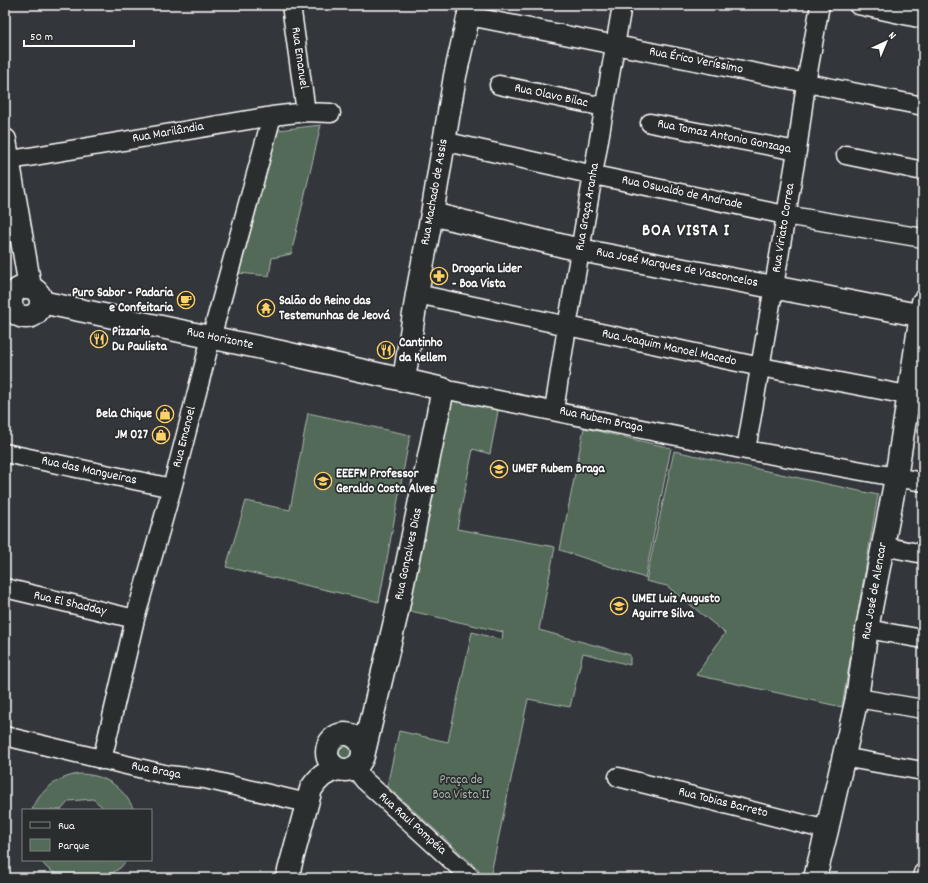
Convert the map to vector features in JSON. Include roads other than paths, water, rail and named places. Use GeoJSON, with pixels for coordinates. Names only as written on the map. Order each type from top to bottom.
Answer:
{"type":"FeatureCollection","features":[{"type":"Feature","properties":{"kind":"street","name":"Rua Emanuel"},"geometry":{"type":"LineString","coordinates":[[291,5],[306,112]]}},
{"type":"Feature","properties":{"kind":"street","name":"Rua Graça Aranha"},"geometry":{"type":"LineString","coordinates":[[554,410],[622,5]]}},
{"type":"Feature","properties":{"kind":"street","name":"Rua Viriato Correa"},"geometry":{"type":"LineString","coordinates":[[746,450],[797,152],[806,83],[820,5]]}},
{"type":"Feature","properties":{"kind":"street"},"geometry":{"type":"LineString","coordinates":[[858,5],[923,19]]}},
{"type":"Feature","properties":{"kind":"street","name":"Rua Érico Veríssimo"},"geometry":{"type":"LineString","coordinates":[[470,10],[615,45],[923,106]]}},
{"type":"Feature","properties":{"kind":"street","name":"Rua Machado de Assis"},"geometry":{"type":"LineString","coordinates":[[404,380],[416,294],[432,214],[455,76],[470,10]]}},
{"type":"Feature","properties":{"kind":"street","name":"Rua Olavo Bilac"},"geometry":{"type":"LineString","coordinates":[[499,85],[604,107]]}},
{"type":"Feature","properties":{"kind":"street","name":"Rua Marilândia"},"geometry":{"type":"LineString","coordinates":[[6,154],[272,116],[306,112],[331,113]]}},
{"type":"Feature","properties":{"kind":"street","name":"Rua Emanoel"},"geometry":{"type":"LineString","coordinates":[[102,760],[135,619],[172,488],[211,338],[272,116]]}},
{"type":"Feature","properties":{"kind":"street","name":"Rua Tomaz Antonio Gonzaga"},"geometry":{"type":"LineString","coordinates":[[650,122],[797,152]]}},
{"type":"Feature","properties":{"kind":"street","name":"Rua Oswaldo de Andrade"},"geometry":{"type":"LineString","coordinates":[[444,141],[594,175],[786,215],[923,238]]}},
{"type":"Feature","properties":{"kind":"street"},"geometry":{"type":"LineString","coordinates":[[6,154],[35,295]]}},
{"type":"Feature","properties":{"kind":"street"},"geometry":{"type":"LineString","coordinates":[[846,155],[923,171]]}},
{"type":"Feature","properties":{"kind":"street","name":"Rua José Marques de Vasconcelos"},"geometry":{"type":"LineString","coordinates":[[432,214],[580,250],[774,286],[922,311]]}},
{"type":"Feature","properties":{"kind":"street"},"geometry":{"type":"LineString","coordinates":[[10,311],[15,291],[20,288],[35,295]]}},
{"type":"Feature","properties":{"kind":"street","name":"Rua Joaquim Manoel Macedo"},"geometry":{"type":"LineString","coordinates":[[416,294],[567,327],[915,397]]}},
{"type":"Feature","properties":{"kind":"street","name":"Rua Horizonte"},"geometry":{"type":"LineString","coordinates":[[35,295],[211,338],[281,352]]}},
{"type":"Feature","properties":{"kind":"street","name":"Rua José de Alencar"},"geometry":{"type":"LineString","coordinates":[[814,878],[827,830],[842,757],[857,698],[868,629],[896,478],[915,397],[922,311]]}},
{"type":"Feature","properties":{"kind":"street","name":"Rua Rubem Braga"},"geometry":{"type":"LineString","coordinates":[[281,352],[443,389],[554,410],[746,450],[923,482]]}},
{"type":"Feature","properties":{"kind":"street","name":"Rua Gonçalves Dias"},"geometry":{"type":"LineString","coordinates":[[287,878],[311,789],[319,777],[331,770],[352,764],[378,696],[396,617],[443,389]]}},
{"type":"Feature","properties":{"kind":"street","name":"Rua das Mangueiras"},"geometry":{"type":"LineString","coordinates":[[5,453],[172,488]]}},
{"type":"Feature","properties":{"kind":"street"},"geometry":{"type":"LineString","coordinates":[[883,546],[923,554]]}},
{"type":"Feature","properties":{"kind":"street","name":"Rua El Shadday"},"geometry":{"type":"LineString","coordinates":[[5,588],[135,619]]}},
{"type":"Feature","properties":{"kind":"street"},"geometry":{"type":"LineString","coordinates":[[868,629],[923,639]]}},
{"type":"Feature","properties":{"kind":"street","name":"Rua Gonçalves Dias"},"geometry":{"type":"LineString","coordinates":[[308,799],[314,770],[320,757],[333,740],[360,720],[373,706],[378,696]]}},
{"type":"Feature","properties":{"kind":"street"},"geometry":{"type":"LineString","coordinates":[[857,698],[923,709]]}},
{"type":"Feature","properties":{"kind":"street"},"geometry":{"type":"LineString","coordinates":[[345,734],[355,737],[362,745],[352,764],[332,765],[328,759],[327,752],[333,740],[345,734]]}},
{"type":"Feature","properties":{"kind":"street","name":"Rua Braga"},"geometry":{"type":"LineString","coordinates":[[5,736],[168,775],[205,779],[308,799]]}},
{"type":"Feature","properties":{"kind":"street"},"geometry":{"type":"LineString","coordinates":[[842,757],[923,771]]}},
{"type":"Feature","properties":{"kind":"street","name":"Rua Raul Pompéia"},"geometry":{"type":"LineString","coordinates":[[352,764],[364,780],[471,878]]}},
{"type":"Feature","properties":{"kind":"street","name":"Rua Tobias Barreto"},"geometry":{"type":"LineString","coordinates":[[618,777],[827,830]]}},
{"type":"Feature","properties":{"kind":"street"},"geometry":{"type":"LineString","coordinates":[[922,878],[923,873]]}},
{"type":"Feature","properties":{"kind":"place","name":"Drogaria Lider - Boa Vista"},"geometry":{"type":"Point","coordinates":[439,276]}},
{"type":"Feature","properties":{"kind":"place","name":"Puro Sabor - Padaria e Confeitaria"},"geometry":{"type":"Point","coordinates":[186,300]}},
{"type":"Feature","properties":{"kind":"place","name":"Salão do Reino das Testemunhas de Jeová"},"geometry":{"type":"Point","coordinates":[266,308]}},
{"type":"Feature","properties":{"kind":"place","name":"Pizzaria Du Paulista"},"geometry":{"type":"Point","coordinates":[99,339]}},
{"type":"Feature","properties":{"kind":"place","name":"Cantinho da Kellem"},"geometry":{"type":"Point","coordinates":[386,350]}},
{"type":"Feature","properties":{"kind":"place","name":"Bela Chique"},"geometry":{"type":"Point","coordinates":[165,414]}},
{"type":"Feature","properties":{"kind":"place","name":"JM 027"},"geometry":{"type":"Point","coordinates":[161,435]}},
{"type":"Feature","properties":{"kind":"place","name":"UMEF Rubem Braga"},"geometry":{"type":"Point","coordinates":[499,469]}},
{"type":"Feature","properties":{"kind":"place","name":"EEEFM Professor Geraldo Costa Alves"},"geometry":{"type":"Point","coordinates":[323,481]}},
{"type":"Feature","properties":{"kind":"place","name":"UMEI Luiz Augusto Aguirre Silva"},"geometry":{"type":"Point","coordinates":[619,606]}},
{"type":"Feature","properties":{"kind":"district","name":"BOA VISTA I"},"geometry":{"type":"Point","coordinates":[686,232]}},
{"type":"Feature","properties":{"kind":"park label","name":"Praça de Boa Vista II"},"geometry":{"type":"Point","coordinates":[461,788]}}]}
